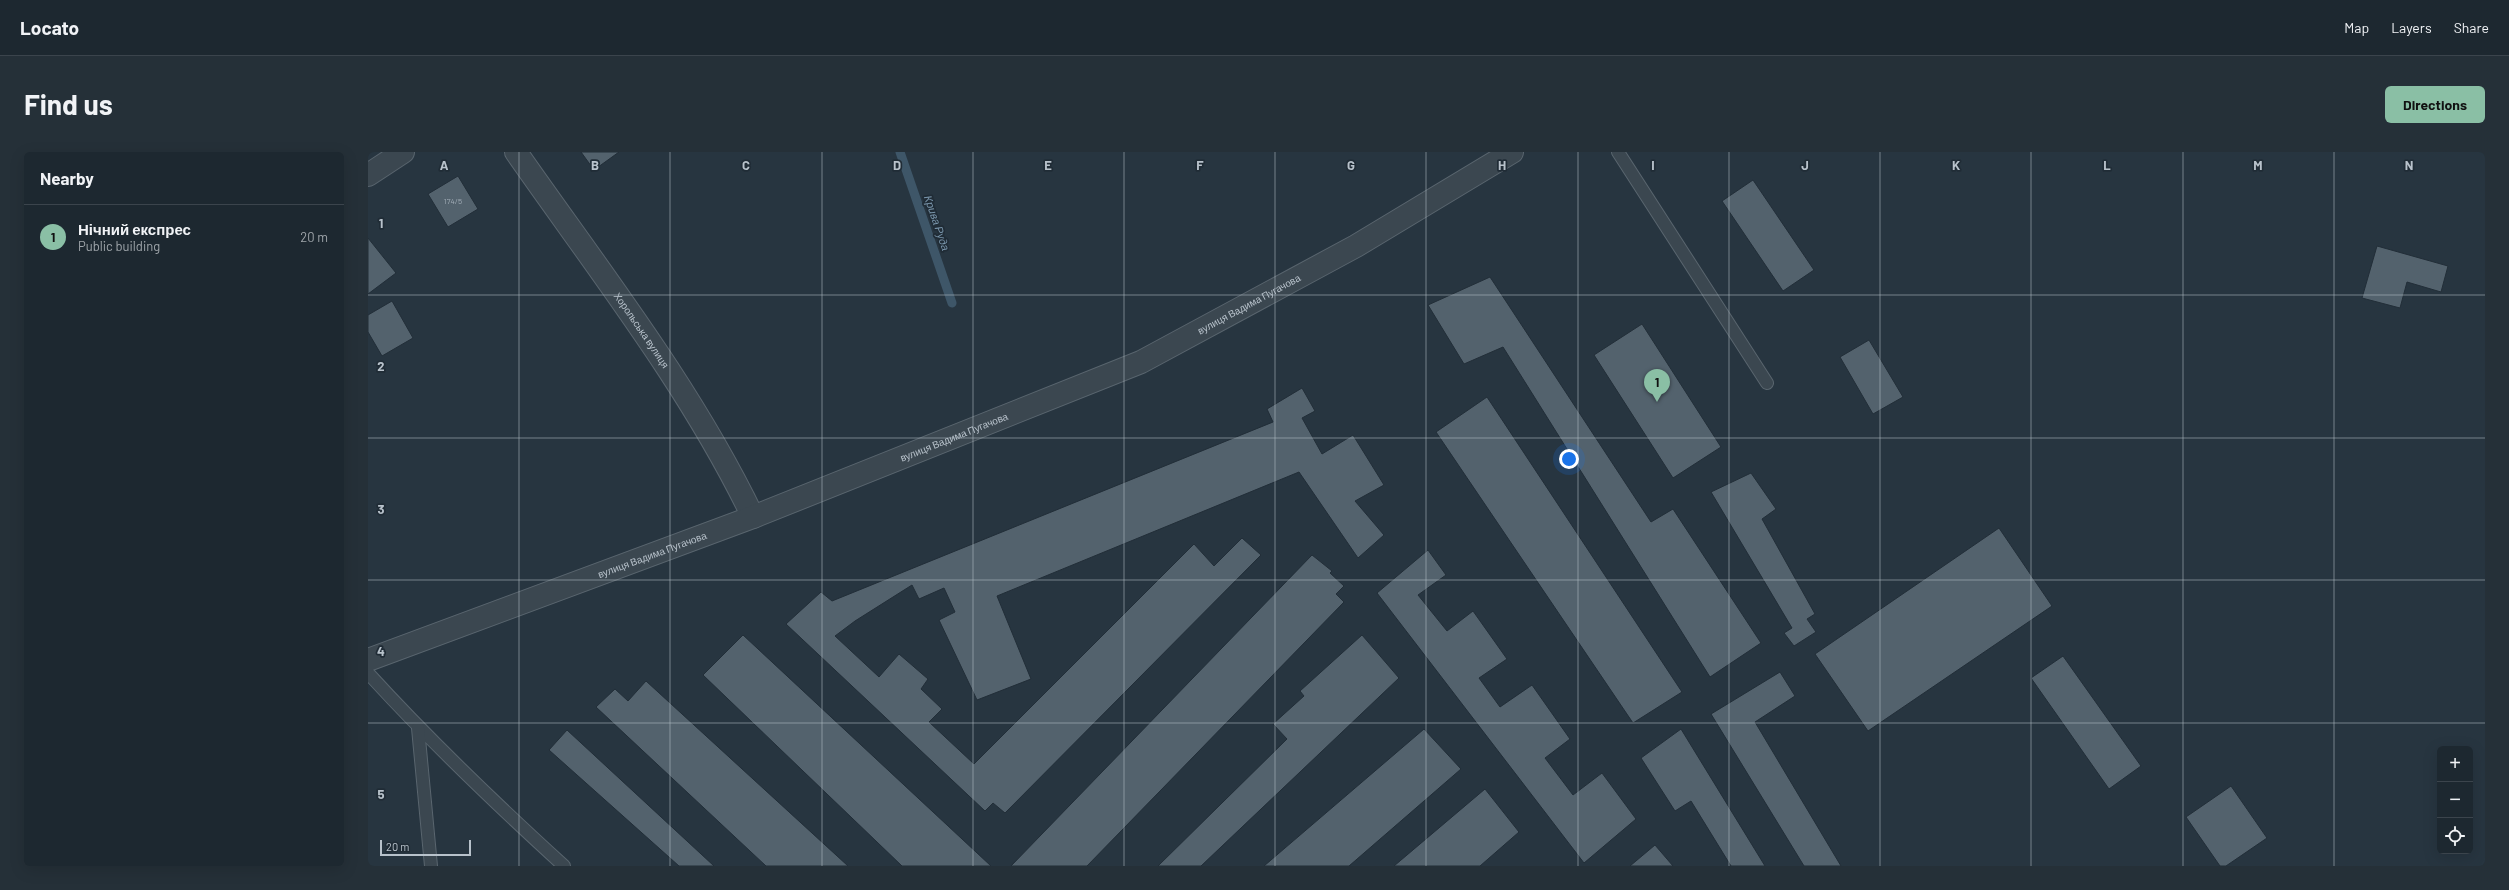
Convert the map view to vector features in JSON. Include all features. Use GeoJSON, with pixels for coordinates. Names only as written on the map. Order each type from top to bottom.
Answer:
{"type":"FeatureCollection","features":[{"type":"Feature","properties":{"kind":"street"},"geometry":{"type":"LineString","coordinates":[[368,175],[403,152]]}},
{"type":"Feature","properties":{"kind":"street","name":"Хорольська вулиця"},"geometry":{"type":"LineString","coordinates":[[516,152],[689,399],[729,467],[753,517]]}},
{"type":"Feature","properties":{"kind":"street","name":"вулиця Вадима Пугачова"},"geometry":{"type":"LineString","coordinates":[[368,660],[753,517],[1142,362],[1356,246],[1512,152]]}},
{"type":"Feature","properties":{"kind":"lane"},"geometry":{"type":"LineString","coordinates":[[1618,152],[1767,383]]}},
{"type":"Feature","properties":{"kind":"lane"},"geometry":{"type":"LineString","coordinates":[[368,673],[418,728],[494,803],[564,866]]}},
{"type":"Feature","properties":{"kind":"lane"},"geometry":{"type":"LineString","coordinates":[[418,728],[431,866]]}},
{"type":"Feature","properties":{"kind":"building"},"geometry":{"type":"Polygon","coordinates":[[[581,152],[619,152],[594,170],[581,152]]]}},
{"type":"Feature","properties":{"kind":"building"},"geometry":{"type":"Polygon","coordinates":[[[458,176],[478,209],[448,227],[428,194],[458,176]]]}},
{"type":"Feature","properties":{"kind":"building"},"geometry":{"type":"Polygon","coordinates":[[[1753,180],[1814,270],[1783,291],[1722,201],[1753,180]]]}},
{"type":"Feature","properties":{"kind":"building"},"geometry":{"type":"Polygon","coordinates":[[[368,238],[396,273],[368,294],[368,238]]]}},
{"type":"Feature","properties":{"kind":"building"},"geometry":{"type":"Polygon","coordinates":[[[2377,246],[2448,266],[2441,292],[2407,282],[2400,308],[2362,298],[2377,246]]]}},
{"type":"Feature","properties":{"kind":"building"},"geometry":{"type":"Polygon","coordinates":[[[1490,277],[1651,522],[1673,509],[1761,643],[1710,677],[1503,347],[1464,364],[1428,305],[1490,277]]]}},
{"type":"Feature","properties":{"kind":"building"},"geometry":{"type":"Polygon","coordinates":[[[392,301],[413,338],[382,356],[368,332],[368,315],[392,301]]]}},
{"type":"Feature","properties":{"kind":"building"},"geometry":{"type":"Polygon","coordinates":[[[1642,324],[1721,447],[1673,478],[1594,355],[1642,324]]]}},
{"type":"Feature","properties":{"kind":"building"},"geometry":{"type":"Polygon","coordinates":[[[1869,340],[1903,397],[1873,414],[1840,357],[1869,340]]]}},
{"type":"Feature","properties":{"kind":"building"},"geometry":{"type":"Polygon","coordinates":[[[1302,388],[1315,411],[1302,418],[1322,454],[1353,435],[1384,485],[1355,501],[1384,535],[1358,558],[1299,472],[997,596],[1031,679],[977,700],[939,620],[955,612],[944,588],[919,599],[912,585],[855,621],[835,636],[879,677],[899,654],[928,679],[921,689],[942,709],[929,722],[974,764],[1194,544],[1214,566],[1242,538],[1261,555],[1005,813],[993,803],[985,811],[786,624],[821,592],[832,601],[1273,422],[1267,409],[1302,388]]]}},
{"type":"Feature","properties":{"kind":"building"},"geometry":{"type":"Polygon","coordinates":[[[1487,397],[1682,692],[1633,723],[1436,432],[1487,397]]]}},
{"type":"Feature","properties":{"kind":"building"},"geometry":{"type":"Polygon","coordinates":[[[1751,473],[1776,509],[1762,519],[1815,614],[1807,619],[1816,632],[1794,646],[1784,633],[1792,628],[1711,492],[1751,473]]]}},
{"type":"Feature","properties":{"kind":"building"},"geometry":{"type":"Polygon","coordinates":[[[1999,528],[2052,606],[1868,731],[1815,654],[1999,528]]]}},
{"type":"Feature","properties":{"kind":"building"},"geometry":{"type":"Polygon","coordinates":[[[1428,550],[1446,575],[1418,595],[1447,631],[1473,611],[1507,659],[1479,678],[1500,707],[1532,685],[1570,739],[1545,758],[1573,795],[1602,773],[1636,819],[1584,863],[1377,593],[1428,550]]]}},
{"type":"Feature","properties":{"kind":"building"},"geometry":{"type":"Polygon","coordinates":[[[1312,555],[1332,571],[1330,573],[1344,586],[1336,594],[1344,602],[1087,866],[1011,866],[1312,555]]]}},
{"type":"Feature","properties":{"kind":"building"},"geometry":{"type":"Polygon","coordinates":[[[743,635],[991,866],[902,866],[703,675],[743,635]]]}},
{"type":"Feature","properties":{"kind":"building"},"geometry":{"type":"Polygon","coordinates":[[[1362,635],[1399,678],[1201,866],[1158,866],[1287,739],[1273,724],[1304,696],[1300,691],[1362,635]]]}},
{"type":"Feature","properties":{"kind":"building"},"geometry":{"type":"Polygon","coordinates":[[[2063,656],[2141,766],[2109,789],[2031,678],[2063,656]]]}},
{"type":"Feature","properties":{"kind":"building"},"geometry":{"type":"Polygon","coordinates":[[[1780,672],[1795,696],[1755,722],[1841,866],[1804,866],[1711,714],[1780,672]]]}},
{"type":"Feature","properties":{"kind":"building"},"geometry":{"type":"Polygon","coordinates":[[[646,681],[848,866],[766,866],[596,707],[615,689],[628,701],[646,681]]]}},
{"type":"Feature","properties":{"kind":"building"},"geometry":{"type":"Polygon","coordinates":[[[1424,729],[1461,769],[1349,866],[1264,866],[1424,729]]]}},
{"type":"Feature","properties":{"kind":"building"},"geometry":{"type":"Polygon","coordinates":[[[1681,729],[1765,866],[1731,866],[1691,801],[1675,811],[1641,758],[1681,729]]]}},
{"type":"Feature","properties":{"kind":"building"},"geometry":{"type":"Polygon","coordinates":[[[567,730],[714,866],[679,866],[549,750],[567,730]]]}},
{"type":"Feature","properties":{"kind":"building"},"geometry":{"type":"Polygon","coordinates":[[[2231,786],[2267,838],[2226,866],[2220,866],[2186,817],[2231,786]]]}},
{"type":"Feature","properties":{"kind":"building"},"geometry":{"type":"Polygon","coordinates":[[[1485,789],[1519,832],[1480,866],[1394,866],[1485,789]]]}},
{"type":"Feature","properties":{"kind":"building"},"geometry":{"type":"Polygon","coordinates":[[[1655,845],[1673,866],[1630,866],[1655,845]]]}},
{"type":"Feature","properties":{"kind":"waterway","name":"Крива Руда"},"geometry":{"type":"LineString","coordinates":[[900,152],[952,303]]}},
{"type":"Feature","properties":{"kind":"place","name":"Нічний експрес"},"geometry":{"type":"Point","coordinates":[1657,402]}}]}
